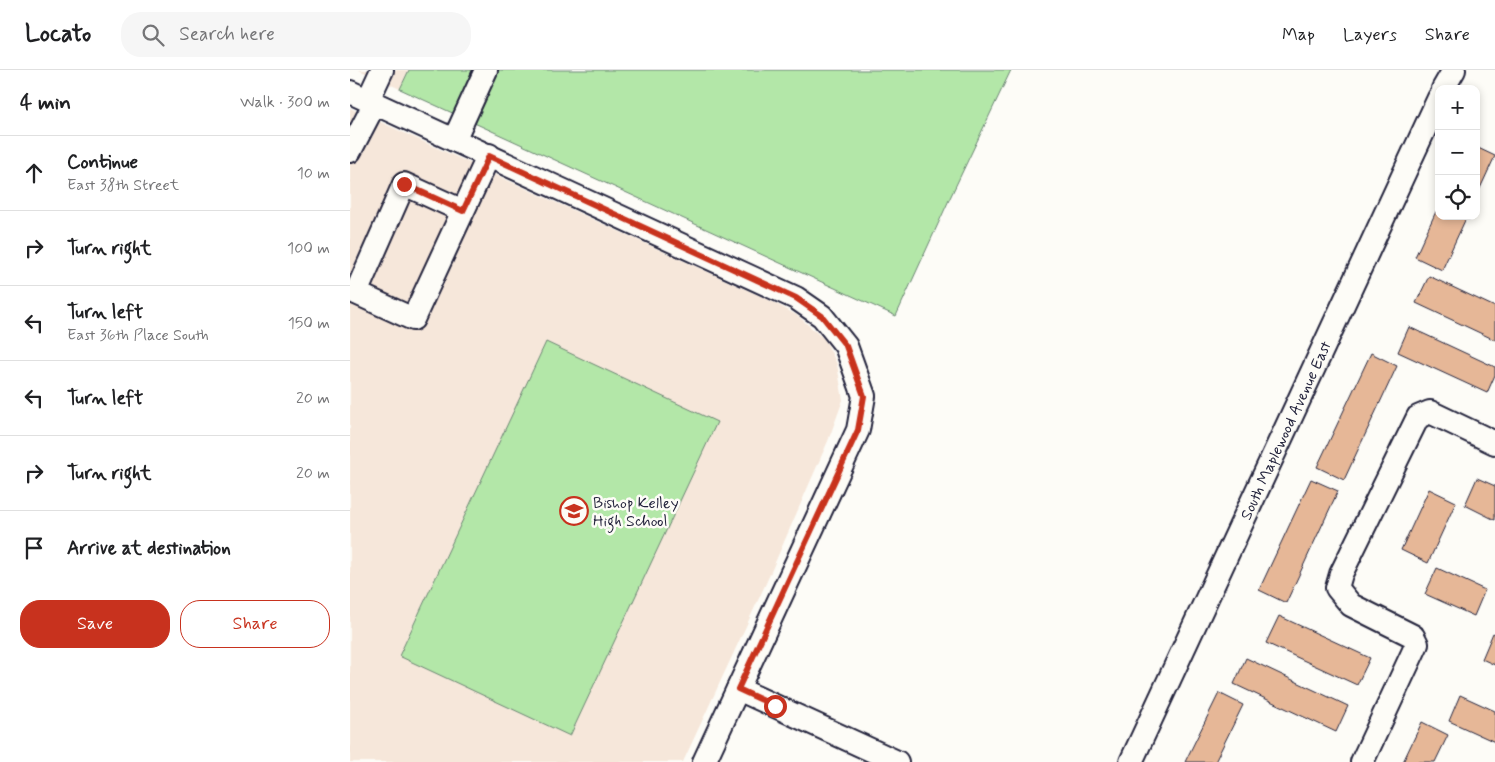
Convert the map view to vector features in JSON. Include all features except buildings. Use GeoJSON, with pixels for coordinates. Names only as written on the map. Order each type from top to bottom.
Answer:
{"type":"FeatureCollection","features":[{"type":"Feature","properties":{"kind":"street"},"geometry":{"type":"LineString","coordinates":[[350,151],[364,98],[382,70]]}},
{"type":"Feature","properties":{"kind":"street"},"geometry":{"type":"LineString","coordinates":[[454,140],[486,70]]}},
{"type":"Feature","properties":{"kind":"street"},"geometry":{"type":"LineString","coordinates":[[1445,85],[1454,70]]}},
{"type":"Feature","properties":{"kind":"street"},"geometry":{"type":"LineString","coordinates":[[364,98],[796,298],[822,316],[846,346],[864,396],[858,430],[704,762]]}},
{"type":"Feature","properties":{"kind":"street","name":"South Maplewood Avenue East"},"geometry":{"type":"LineString","coordinates":[[1132,762],[1435,107]]}},
{"type":"Feature","properties":{"kind":"street"},"geometry":{"type":"LineString","coordinates":[[463,211],[404,184],[356,293],[413,319],[489,156]]}},
{"type":"Feature","properties":{"kind":"street"},"geometry":{"type":"LineString","coordinates":[[1362,762],[1417,644],[1413,636],[1351,605],[1337,588],[1341,574],[1418,417],[1430,412],[1495,443]]}},
{"type":"Feature","properties":{"kind":"street"},"geometry":{"type":"LineString","coordinates":[[738,689],[897,762]]}},
{"type":"Feature","properties":{"kind":"shaded area"},"geometry":{"type":"Polygon","coordinates":[[[359,70],[409,70],[400,89],[359,70]]]}},
{"type":"Feature","properties":{"kind":"shaded area","name":"Bishop Kelley High School"},"geometry":{"type":"Polygon","coordinates":[[[350,108],[773,302],[798,316],[825,340],[837,364],[843,400],[828,441],[767,581],[683,762],[350,762],[350,108]]]}},
{"type":"Feature","properties":{"kind":"green space"},"geometry":{"type":"Polygon","coordinates":[[[409,70],[1011,70],[896,316],[400,89],[409,70]]]}},
{"type":"Feature","properties":{"kind":"green space"},"geometry":{"type":"Polygon","coordinates":[[[546,342],[717,422],[570,736],[399,656],[546,342]]]}},
{"type":"Feature","properties":{"kind":"place","name":"Bishop Kelley High School"},"geometry":{"type":"Point","coordinates":[574,511]}},
{"type":"Feature","properties":{"kind":"route"},"geometry":{"type":"LineString","coordinates":[[404,184],[463,211],[489,156],[796,298],[822,316],[846,346],[864,396],[858,430],[738,689],[775,706]]}}]}
